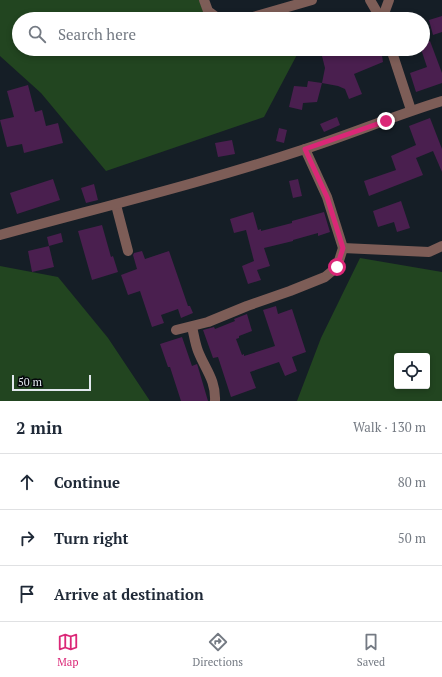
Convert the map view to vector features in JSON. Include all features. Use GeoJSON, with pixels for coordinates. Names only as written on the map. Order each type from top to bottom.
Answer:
{"type":"FeatureCollection","features":[{"type":"Feature","properties":{"kind":"street"},"geometry":{"type":"LineString","coordinates":[[204,0],[209,12]]}},
{"type":"Feature","properties":{"kind":"street"},"geometry":{"type":"LineString","coordinates":[[270,12],[312,0]]}},
{"type":"Feature","properties":{"kind":"street"},"geometry":{"type":"LineString","coordinates":[[370,0],[377,12]]}},
{"type":"Feature","properties":{"kind":"street"},"geometry":{"type":"LineString","coordinates":[[384,12],[389,0]]}},
{"type":"Feature","properties":{"kind":"street"},"geometry":{"type":"LineString","coordinates":[[393,56],[411,110]]}},
{"type":"Feature","properties":{"kind":"street"},"geometry":{"type":"LineString","coordinates":[[0,236],[224,174],[305,149],[386,121],[411,110],[442,101]]}},
{"type":"Feature","properties":{"kind":"street"},"geometry":{"type":"LineString","coordinates":[[176,330],[208,322],[290,291],[325,277],[337,267],[343,248],[327,197],[305,149]]}},
{"type":"Feature","properties":{"kind":"street"},"geometry":{"type":"LineString","coordinates":[[116,204],[128,251]]}},
{"type":"Feature","properties":{"kind":"street"},"geometry":{"type":"LineString","coordinates":[[343,248],[429,252],[442,246]]}},
{"type":"Feature","properties":{"kind":"street"},"geometry":{"type":"LineString","coordinates":[[192,327],[198,353],[208,370],[214,389],[215,401]]}},
{"type":"Feature","properties":{"kind":"green space"},"geometry":{"type":"Polygon","coordinates":[[[0,0],[199,0],[203,12],[12,12],[12,56],[296,56],[264,117],[106,171],[41,93],[0,56],[0,0]]]}},
{"type":"Feature","properties":{"kind":"green space"},"geometry":{"type":"Polygon","coordinates":[[[360,258],[442,272],[442,401],[297,401],[321,338],[360,258]]]}},
{"type":"Feature","properties":{"kind":"green space"},"geometry":{"type":"Polygon","coordinates":[[[0,266],[58,277],[108,338],[150,401],[0,401],[0,266]]]}},
{"type":"Feature","properties":{"kind":"building"},"geometry":{"type":"Polygon","coordinates":[[[442,16],[442,32],[433,35],[430,20],[442,16]]]}},
{"type":"Feature","properties":{"kind":"building"},"geometry":{"type":"Polygon","coordinates":[[[430,41],[442,73],[442,83],[416,92],[410,73],[427,67],[423,56],[430,56],[430,41]]]}},
{"type":"Feature","properties":{"kind":"building"},"geometry":{"type":"Polygon","coordinates":[[[322,56],[382,56],[383,62],[354,74],[362,94],[349,99],[345,89],[322,83],[325,68],[322,56]]]}},
{"type":"Feature","properties":{"kind":"building"},"geometry":{"type":"Polygon","coordinates":[[[308,81],[322,83],[317,102],[303,103],[302,110],[289,107],[294,86],[307,87],[308,81]]]}},
{"type":"Feature","properties":{"kind":"building"},"geometry":{"type":"Polygon","coordinates":[[[28,85],[35,112],[42,110],[46,126],[58,123],[63,143],[24,153],[22,144],[7,147],[0,120],[14,117],[7,91],[28,85]]]}},
{"type":"Feature","properties":{"kind":"building"},"geometry":{"type":"Polygon","coordinates":[[[337,117],[340,125],[324,132],[320,124],[337,117]]]}},
{"type":"Feature","properties":{"kind":"building"},"geometry":{"type":"Polygon","coordinates":[[[430,118],[442,149],[442,172],[433,151],[416,158],[423,175],[369,196],[364,181],[396,170],[391,156],[416,145],[409,126],[430,118]]]}},
{"type":"Feature","properties":{"kind":"building"},"geometry":{"type":"Polygon","coordinates":[[[279,128],[287,130],[284,143],[276,141],[279,128]]]}},
{"type":"Feature","properties":{"kind":"building"},"geometry":{"type":"Polygon","coordinates":[[[232,140],[235,154],[218,157],[215,143],[232,140]]]}},
{"type":"Feature","properties":{"kind":"building"},"geometry":{"type":"Polygon","coordinates":[[[53,179],[60,200],[17,214],[10,193],[53,179]]]}},
{"type":"Feature","properties":{"kind":"building"},"geometry":{"type":"Polygon","coordinates":[[[298,179],[302,196],[293,198],[289,181],[298,179]]]}},
{"type":"Feature","properties":{"kind":"building"},"geometry":{"type":"Polygon","coordinates":[[[94,184],[98,200],[86,203],[81,188],[94,184]]]}},
{"type":"Feature","properties":{"kind":"building"},"geometry":{"type":"Polygon","coordinates":[[[401,201],[410,228],[397,232],[394,222],[378,227],[373,211],[401,201]]]}},
{"type":"Feature","properties":{"kind":"building"},"geometry":{"type":"Polygon","coordinates":[[[253,212],[258,230],[261,229],[261,231],[292,223],[292,221],[324,212],[330,232],[318,236],[318,233],[264,248],[270,266],[257,270],[261,280],[248,284],[242,266],[254,261],[246,230],[234,233],[230,219],[253,212]]]}},
{"type":"Feature","properties":{"kind":"building"},"geometry":{"type":"Polygon","coordinates":[[[102,225],[111,257],[113,256],[118,272],[92,280],[78,231],[102,225]]]}},
{"type":"Feature","properties":{"kind":"building"},"geometry":{"type":"Polygon","coordinates":[[[61,233],[63,242],[49,246],[47,237],[61,233]]]}},
{"type":"Feature","properties":{"kind":"building"},"geometry":{"type":"Polygon","coordinates":[[[49,246],[54,267],[32,272],[28,251],[49,246]]]}},
{"type":"Feature","properties":{"kind":"building"},"geometry":{"type":"Polygon","coordinates":[[[142,251],[145,259],[169,251],[188,306],[190,306],[193,313],[181,318],[178,309],[161,315],[164,323],[152,327],[140,291],[128,295],[121,275],[137,269],[133,255],[134,253],[142,251]]]}},
{"type":"Feature","properties":{"kind":"building"},"geometry":{"type":"Polygon","coordinates":[[[276,306],[278,314],[292,309],[306,352],[292,357],[297,371],[285,376],[279,362],[250,372],[256,388],[231,397],[218,357],[213,358],[203,330],[214,327],[215,329],[235,321],[234,319],[247,314],[252,331],[239,336],[239,338],[236,339],[242,355],[244,354],[244,356],[275,346],[263,310],[276,306]]]}},
{"type":"Feature","properties":{"kind":"building"},"geometry":{"type":"Polygon","coordinates":[[[182,337],[192,366],[197,364],[208,401],[181,401],[170,367],[168,367],[160,344],[182,337]]]}},
{"type":"Feature","properties":{"kind":"route"},"geometry":{"type":"LineString","coordinates":[[337,267],[343,248],[327,197],[305,149],[386,121]]}}]}
